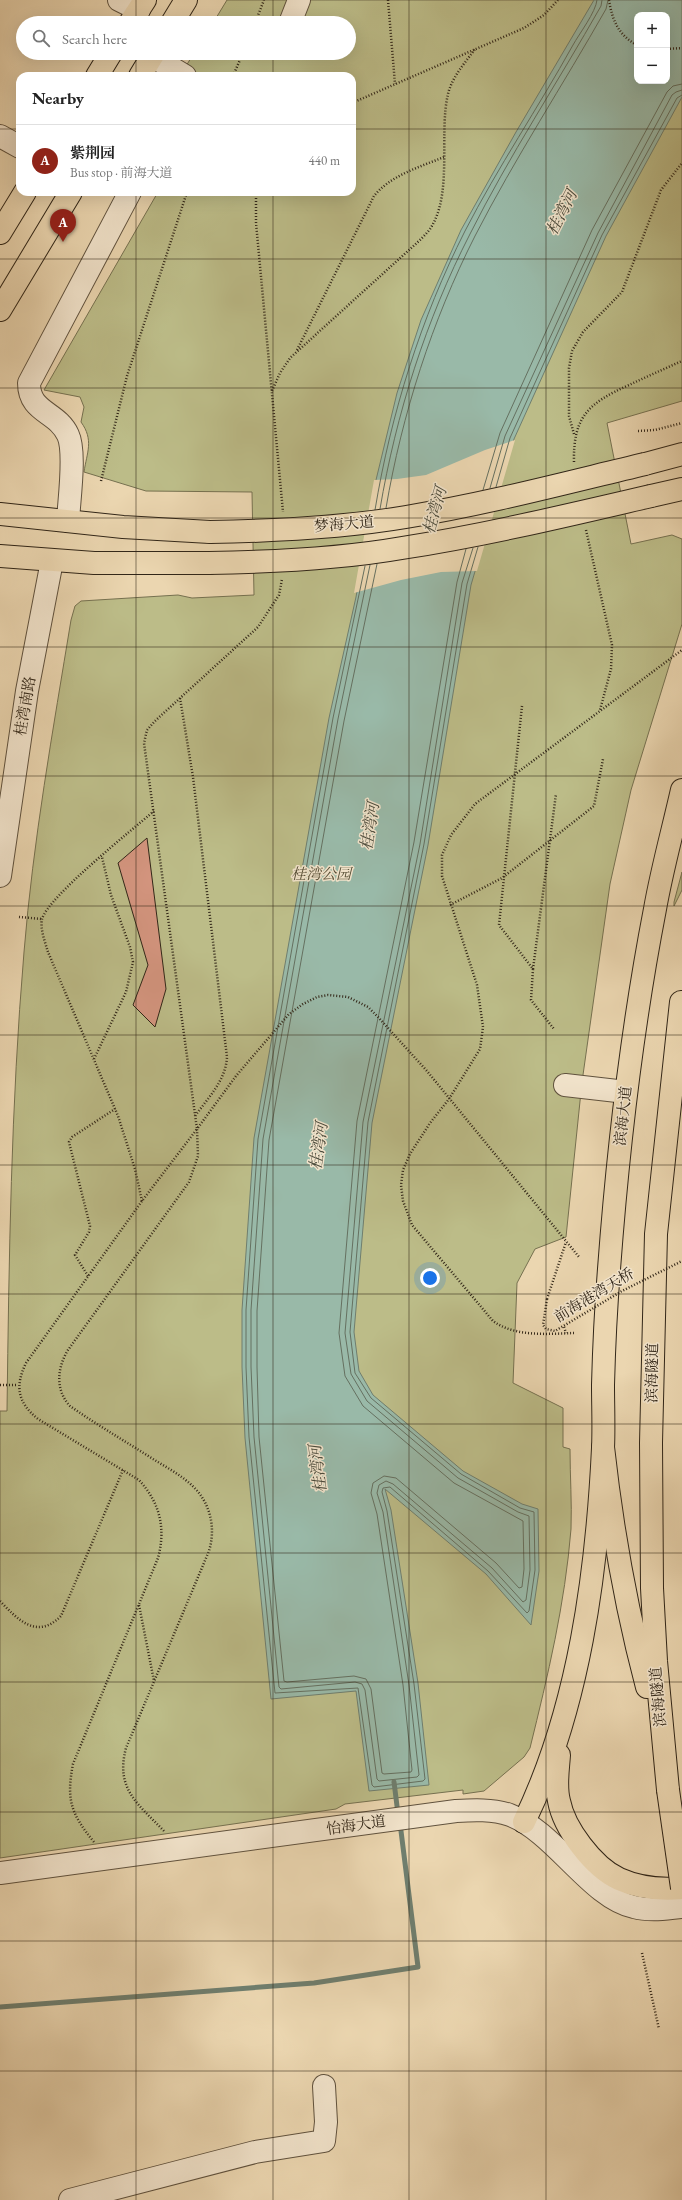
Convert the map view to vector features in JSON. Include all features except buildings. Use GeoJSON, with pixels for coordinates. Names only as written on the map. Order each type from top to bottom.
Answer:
{"type":"FeatureCollection","features":[{"type":"Feature","properties":{"kind":"main road"},"geometry":{"type":"LineString","coordinates":[[176,16],[186,0]]}},
{"type":"Feature","properties":{"kind":"main road"},"geometry":{"type":"LineString","coordinates":[[99,72],[107,60]]}},
{"type":"Feature","properties":{"kind":"main road"},"geometry":{"type":"LineString","coordinates":[[142,72],[150,60]]}},
{"type":"Feature","properties":{"kind":"main road"},"geometry":{"type":"LineString","coordinates":[[0,233],[23,196]]}},
{"type":"Feature","properties":{"kind":"main road"},"geometry":{"type":"LineString","coordinates":[[0,310],[69,196]]}},
{"type":"Feature","properties":{"kind":"main road","name":"梦海大道"},"geometry":{"type":"LineString","coordinates":[[0,514],[168,530],[210,532],[342,526],[405,518],[481,503],[682,454]]}},
{"type":"Feature","properties":{"kind":"main road","name":"梦海大道"},"geometry":{"type":"LineString","coordinates":[[1,556],[52,561],[101,563],[209,563],[307,559],[403,548],[487,533],[682,489]]}},
{"type":"Feature","properties":{"kind":"main road"},"geometry":{"type":"LineString","coordinates":[[656,495],[682,504]]}},
{"type":"Feature","properties":{"kind":"main road"},"geometry":{"type":"LineString","coordinates":[[0,505],[15,511],[59,520]]}},
{"type":"Feature","properties":{"kind":"main road","name":"滨海大道"},"geometry":{"type":"LineString","coordinates":[[603,1447],[603,1384],[609,1276],[616,1181],[626,1092],[655,906],[682,790]]}},
{"type":"Feature","properties":{"kind":"main road","name":"滨海隧道"},"geometry":{"type":"LineString","coordinates":[[662,1744],[652,1588],[651,1443],[656,1234],[681,1002]]}},
{"type":"Feature","properties":{"kind":"main road"},"geometry":{"type":"LineString","coordinates":[[561,1728],[557,1774],[558,1800],[564,1820],[577,1840],[600,1865],[618,1879],[640,1886],[655,1888],[682,1888],[662,1744],[622,1580],[610,1511],[603,1447]]}},
{"type":"Feature","properties":{"kind":"main road"},"geometry":{"type":"LineString","coordinates":[[524,1822],[540,1790],[561,1728],[578,1660],[596,1538],[603,1447]]}},
{"type":"Feature","properties":{"kind":"street"},"geometry":{"type":"LineString","coordinates":[[119,0],[138,11]]}},
{"type":"Feature","properties":{"kind":"street"},"geometry":{"type":"LineString","coordinates":[[293,16],[299,0]]}},
{"type":"Feature","properties":{"kind":"street"},"geometry":{"type":"LineString","coordinates":[[160,60],[178,72]]}},
{"type":"Feature","properties":{"kind":"street"},"geometry":{"type":"LineString","coordinates":[[0,136],[16,145]]}},
{"type":"Feature","properties":{"kind":"street"},"geometry":{"type":"LineString","coordinates":[[59,520],[71,474],[69,436],[58,421],[33,401],[29,391],[29,383],[128,196]]}},
{"type":"Feature","properties":{"kind":"street","name":"桂湾南路"},"geometry":{"type":"LineString","coordinates":[[0,876],[26,698],[52,561]]}},
{"type":"Feature","properties":{"kind":"street"},"geometry":{"type":"LineString","coordinates":[[565,1085],[626,1092]]}},
{"type":"Feature","properties":{"kind":"street","name":"怡海大道"},"geometry":{"type":"LineString","coordinates":[[0,1874],[456,1811],[492,1811],[510,1815],[524,1822],[616,1900],[633,1907],[649,1909],[682,1906]]}},
{"type":"Feature","properties":{"kind":"street"},"geometry":{"type":"LineString","coordinates":[[70,2200],[255,2152],[324,2140],[326,2122],[324,2086]]}},
{"type":"Feature","properties":{"kind":"path"},"geometry":{"type":"LineString","coordinates":[[258,16],[264,0]]}},
{"type":"Feature","properties":{"kind":"path"},"geometry":{"type":"LineString","coordinates":[[388,0],[395,84]]}},
{"type":"Feature","properties":{"kind":"path"},"geometry":{"type":"LineString","coordinates":[[356,101],[524,28],[544,15],[558,0]]}},
{"type":"Feature","properties":{"kind":"path"},"geometry":{"type":"LineString","coordinates":[[609,0],[614,22],[621,33],[634,44]]}},
{"type":"Feature","properties":{"kind":"path"},"geometry":{"type":"LineString","coordinates":[[670,49],[682,48]]}},
{"type":"Feature","properties":{"kind":"path"},"geometry":{"type":"LineString","coordinates":[[272,392],[284,365],[427,232],[433,224],[439,208],[448,93],[456,75],[475,49]]}},
{"type":"Feature","properties":{"kind":"path"},"geometry":{"type":"LineString","coordinates":[[235,72],[239,60]]}},
{"type":"Feature","properties":{"kind":"path"},"geometry":{"type":"LineString","coordinates":[[296,353],[374,196],[393,179],[444,157]]}},
{"type":"Feature","properties":{"kind":"path"},"geometry":{"type":"LineString","coordinates":[[574,435],[569,416],[569,368],[572,351],[583,332],[622,292],[661,190],[682,163]]}},
{"type":"Feature","properties":{"kind":"path"},"geometry":{"type":"LineString","coordinates":[[101,481],[127,376],[186,196]]}},
{"type":"Feature","properties":{"kind":"path"},"geometry":{"type":"LineString","coordinates":[[256,196],[256,223],[284,515]]}},
{"type":"Feature","properties":{"kind":"path"},"geometry":{"type":"LineString","coordinates":[[638,431],[655,430],[682,423]]}},
{"type":"Feature","properties":{"kind":"path"},"geometry":{"type":"LineString","coordinates":[[166,1834],[133,1800],[127,1789],[123,1770],[126,1748],[209,1551],[213,1530],[209,1510],[200,1494],[183,1479],[70,1406],[61,1391],[59,1370],[62,1360],[68,1350],[189,1182],[198,1156],[197,1129],[144,743],[147,730],[180,697],[258,627],[279,595],[282,575]]}},
{"type":"Feature","properties":{"kind":"path"},"geometry":{"type":"LineString","coordinates":[[574,1333],[565,1330],[537,1334],[502,1328],[492,1321],[412,1225],[403,1201],[401,1185],[402,1170],[430,1123],[449,1100],[480,1049],[483,1027],[477,985],[450,906],[442,876],[442,855],[451,835],[475,804],[682,650]]}},
{"type":"Feature","properties":{"kind":"path"},"geometry":{"type":"LineString","coordinates":[[180,697],[193,777],[227,1057],[225,1072],[222,1079],[195,1116]]}},
{"type":"Feature","properties":{"kind":"path"},"geometry":{"type":"LineString","coordinates":[[522,706],[502,878],[499,925],[533,969]]}},
{"type":"Feature","properties":{"kind":"path"},"geometry":{"type":"LineString","coordinates":[[450,906],[502,878],[594,806],[603,759]]}},
{"type":"Feature","properties":{"kind":"path"},"geometry":{"type":"LineString","coordinates":[[554,1029],[531,1000],[533,969],[556,794]]}},
{"type":"Feature","properties":{"kind":"path"},"geometry":{"type":"LineString","coordinates":[[142,1201],[128,1143],[48,952],[42,919],[55,898],[154,811]]}},
{"type":"Feature","properties":{"kind":"path"},"geometry":{"type":"LineString","coordinates":[[94,1060],[126,992],[133,962],[130,947],[111,895],[102,856]]}},
{"type":"Feature","properties":{"kind":"path"},"geometry":{"type":"LineString","coordinates":[[19,917],[42,919]]}},
{"type":"Feature","properties":{"kind":"path"},"geometry":{"type":"LineString","coordinates":[[95,1843],[77,1820],[71,1809],[69,1794],[73,1764],[158,1558],[162,1544],[162,1525],[158,1508],[150,1492],[139,1480],[27,1410],[21,1399],[18,1385],[26,1363],[142,1201],[236,1076],[289,1014],[303,1004],[317,997],[328,995],[348,997],[368,1007],[427,1071],[449,1100],[580,1257]]}},
{"type":"Feature","properties":{"kind":"path"},"geometry":{"type":"LineString","coordinates":[[88,1276],[75,1255],[89,1232],[90,1226],[69,1142],[72,1137],[115,1109]]}},
{"type":"Feature","properties":{"kind":"path","name":"前海港湾天桥"},"geometry":{"type":"LineString","coordinates":[[566,1242],[547,1299],[543,1325],[551,1331],[565,1330],[622,1291],[682,1261]]}},
{"type":"Feature","properties":{"kind":"path"},"geometry":{"type":"LineString","coordinates":[[0,1385],[18,1385]]}},
{"type":"Feature","properties":{"kind":"path"},"geometry":{"type":"LineString","coordinates":[[0,1601],[25,1624],[36,1627],[54,1623],[61,1616],[123,1470]]}},
{"type":"Feature","properties":{"kind":"path"},"geometry":{"type":"LineString","coordinates":[[139,1605],[154,1682]]}},
{"type":"Feature","properties":{"kind":"path"},"geometry":{"type":"LineString","coordinates":[[642,1953],[660,2028]]}},
{"type":"Feature","properties":{"kind":"green space","name":"桂湾公园"},"geometry":{"type":"Polygon","coordinates":[[[227,0],[682,0],[682,401],[607,423],[631,544],[672,535],[682,539],[682,624],[631,790],[610,884],[582,1082],[566,1237],[535,1249],[517,1283],[513,1383],[563,1408],[563,1447],[570,1449],[571,1529],[565,1585],[549,1666],[530,1748],[524,1757],[484,1791],[463,1794],[463,1790],[345,1804],[336,1809],[0,1858],[0,1411],[7,1411],[13,1124],[16,1067],[24,952],[33,869],[44,786],[71,620],[75,606],[81,601],[178,595],[192,598],[254,595],[252,492],[146,491],[84,472],[88,452],[88,440],[85,428],[81,422],[84,407],[80,397],[44,390],[156,196],[356,196],[356,72],[183,72],[190,60],[356,60],[356,16],[217,16],[227,0]]]}},
{"type":"Feature","properties":{"kind":"green space"},"geometry":{"type":"Polygon","coordinates":[[[682,872],[682,890],[674,906],[674,902],[682,872]]]}},
{"type":"Feature","properties":{"kind":"water","name":"桂湾河"},"geometry":{"type":"Polygon","coordinates":[[[594,0],[682,0],[682,97],[606,236],[514,439],[471,585],[428,845],[372,1123],[354,1332],[359,1371],[373,1395],[463,1471],[522,1504],[538,1509],[539,1571],[531,1625],[486,1574],[385,1489],[391,1510],[418,1683],[429,1785],[369,1791],[356,1691],[271,1699],[245,1438],[242,1367],[242,1310],[254,1138],[329,718],[356,597],[376,480],[397,393],[421,320],[461,230],[516,132],[594,0]]]}},
{"type":"Feature","properties":{"kind":"pier"},"geometry":{"type":"Polygon","coordinates":[[[515,440],[477,571],[441,572],[401,580],[354,593],[374,480],[397,479],[426,475],[485,450],[515,440]]]}},
{"type":"Feature","properties":{"kind":"waterway"},"geometry":{"type":"LineString","coordinates":[[394,1782],[398,1814]]}},
{"type":"Feature","properties":{"kind":"waterway"},"geometry":{"type":"LineString","coordinates":[[0,2007],[314,1983],[418,1967],[400,1823]]}},
{"type":"Feature","properties":{"kind":"place","name":"紫荆园"},"geometry":{"type":"Point","coordinates":[63,242]}}]}
